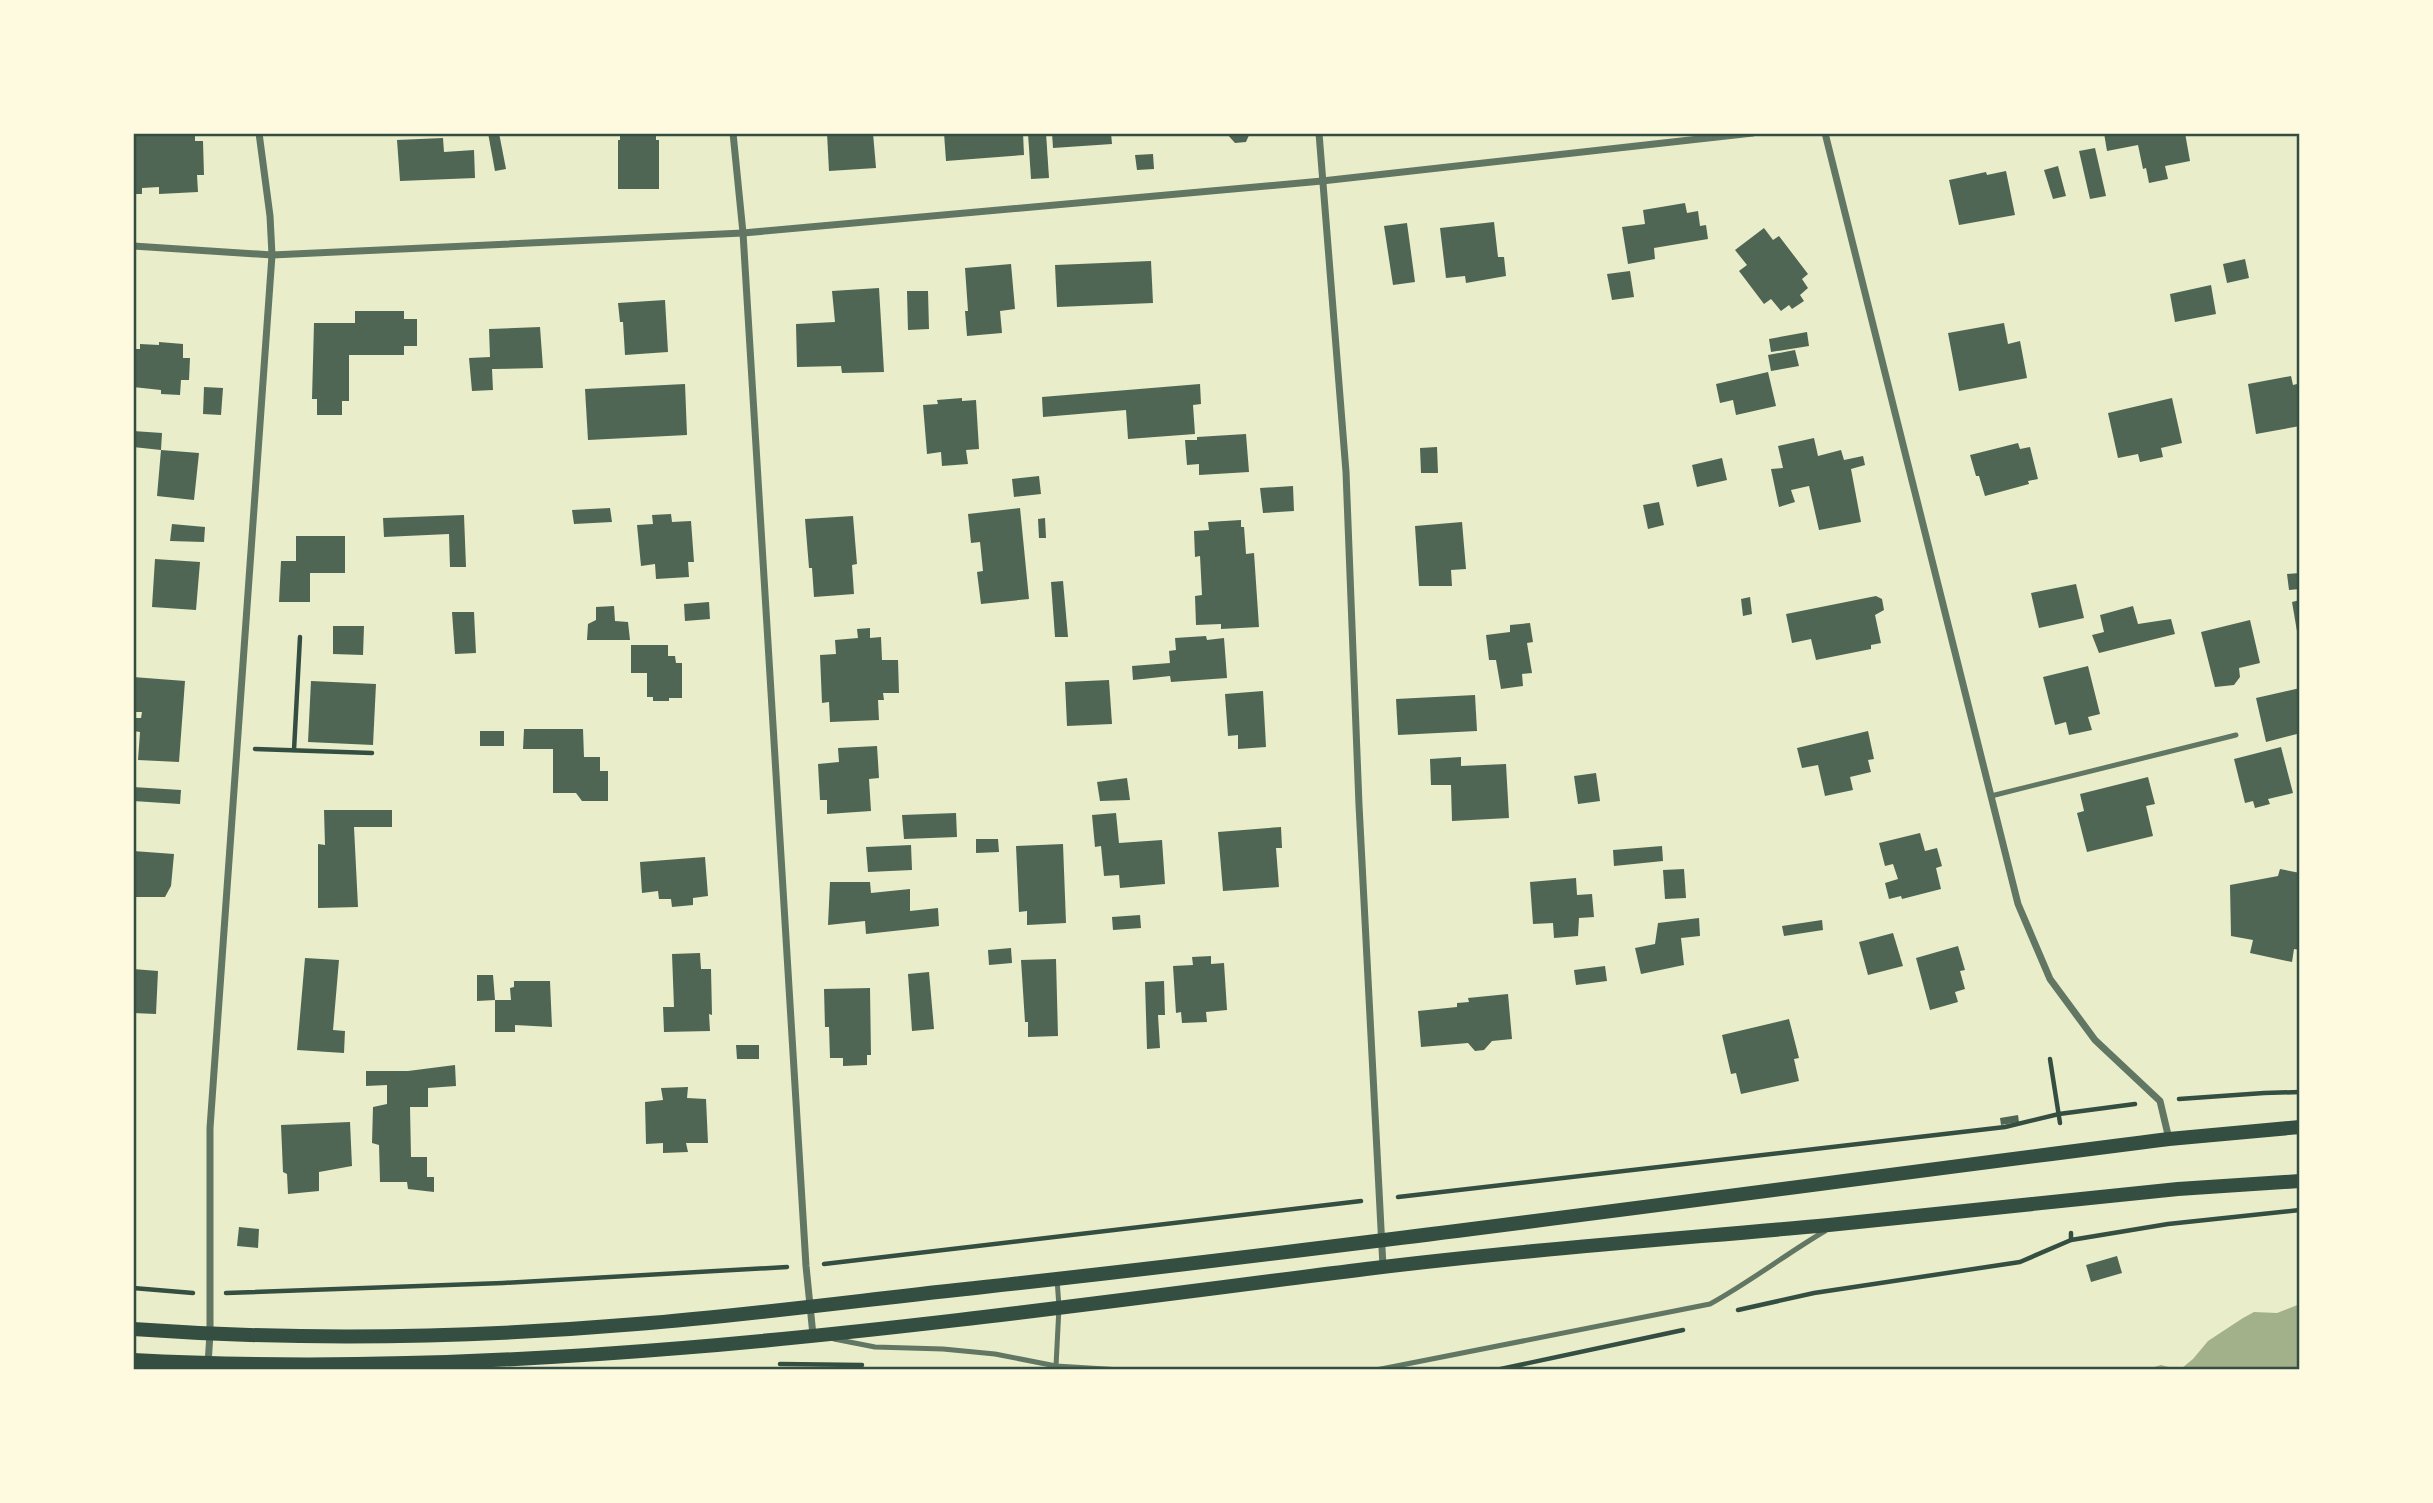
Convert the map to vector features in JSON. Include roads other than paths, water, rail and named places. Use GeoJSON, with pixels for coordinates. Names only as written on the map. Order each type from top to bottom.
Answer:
{"type":"FeatureCollection","features":[{"type":"Feature","properties":{"kind":"main road"},"geometry":{"type":"LineString","coordinates":[[133,1329],[367,1338],[636,1324],[1056,1279],[1383,1240],[2169,1139],[2300,1127]]}},
{"type":"Feature","properties":{"kind":"main road"},"geometry":{"type":"LineString","coordinates":[[133,1360],[208,1364],[369,1365],[629,1352],[813,1335],[1383,1267],[2178,1189],[2300,1181]]}},
{"type":"Feature","properties":{"kind":"street"},"geometry":{"type":"LineString","coordinates":[[208,1364],[210,1128],[272,255],[271,216],[259,133]]}},
{"type":"Feature","properties":{"kind":"street"},"geometry":{"type":"LineString","coordinates":[[733,133],[743,233],[806,1266],[813,1335]]}},
{"type":"Feature","properties":{"kind":"street"},"geometry":{"type":"LineString","coordinates":[[1319,133],[1346,472],[1359,805],[1383,1267]]}},
{"type":"Feature","properties":{"kind":"street"},"geometry":{"type":"LineString","coordinates":[[133,246],[272,255],[743,233],[1322,181],[1753,133]]}},
{"type":"Feature","properties":{"kind":"street"},"geometry":{"type":"LineString","coordinates":[[1825,133],[2018,904],[2050,979],[2095,1040],[2160,1101],[2169,1139]]}},
{"type":"Feature","properties":{"kind":"lane"},"geometry":{"type":"LineString","coordinates":[[1991,796],[2236,734]]}},
{"type":"Feature","properties":{"kind":"lane"},"geometry":{"type":"LineString","coordinates":[[1376,1370],[1710,1304],[1747,1283],[1778,1259],[1835,1224]]}},
{"type":"Feature","properties":{"kind":"lane"},"geometry":{"type":"LineString","coordinates":[[1056,1279],[1059,1307],[1056,1366]]}},
{"type":"Feature","properties":{"kind":"lane"},"geometry":{"type":"LineString","coordinates":[[813,1335],[875,1348],[943,1349],[995,1354],[1056,1366],[1122,1370]]}}]}
